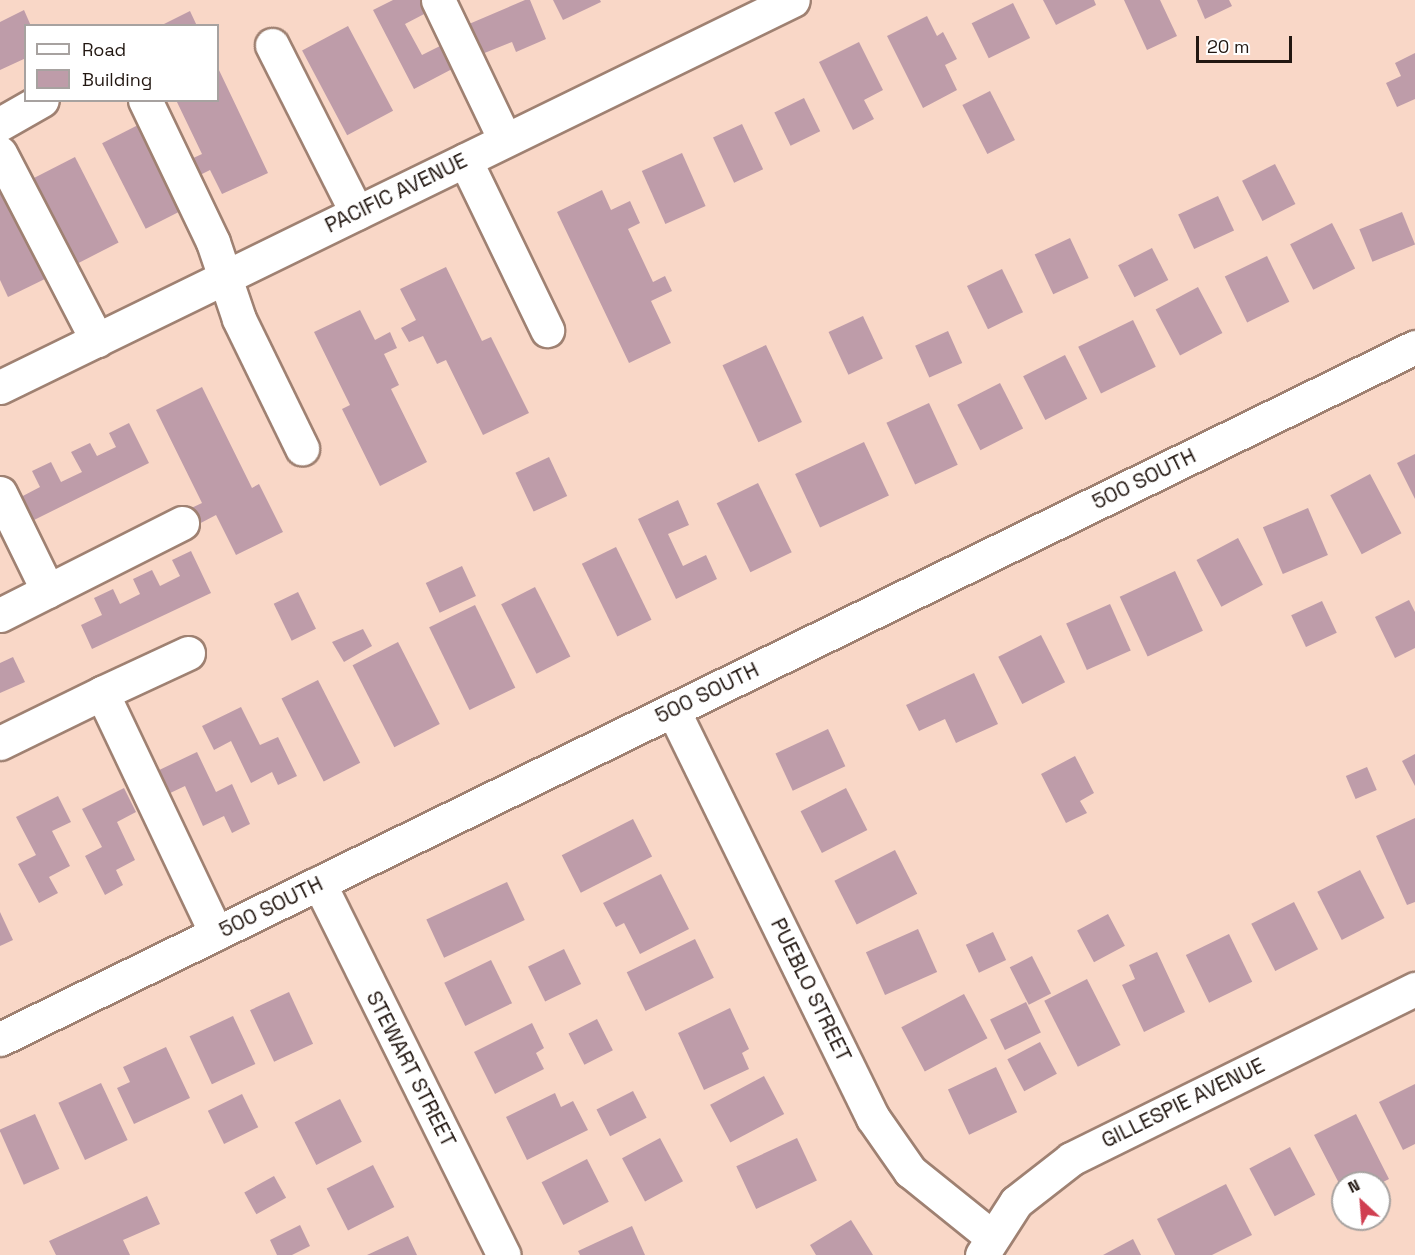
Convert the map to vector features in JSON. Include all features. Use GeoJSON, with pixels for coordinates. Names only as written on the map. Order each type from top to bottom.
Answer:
{"type":"FeatureCollection","features":[{"type":"Feature","properties":{"kind":"street"},"geometry":{"type":"LineString","coordinates":[[438,0],[505,140]]}},
{"type":"Feature","properties":{"kind":"street","name":"PACIFIC AVENUE"},"geometry":{"type":"LineString","coordinates":[[0,387],[793,0]]}},
{"type":"Feature","properties":{"kind":"street"},"geometry":{"type":"LineString","coordinates":[[272,45],[357,213]]}},
{"type":"Feature","properties":{"kind":"street"},"geometry":{"type":"LineString","coordinates":[[0,124],[38,102]]}},
{"type":"Feature","properties":{"kind":"street"},"geometry":{"type":"LineString","coordinates":[[147,102],[226,276],[239,319],[302,448]]}},
{"type":"Feature","properties":{"kind":"street"},"geometry":{"type":"LineString","coordinates":[[0,153],[97,340]]}},
{"type":"Feature","properties":{"kind":"street"},"geometry":{"type":"LineString","coordinates":[[465,160],[546,330]]}},
{"type":"Feature","properties":{"kind":"street","name":"500 SOUTH"},"geometry":{"type":"LineString","coordinates":[[0,1039],[1415,347]]}},
{"type":"Feature","properties":{"kind":"street"},"geometry":{"type":"LineString","coordinates":[[0,493],[48,591]]}},
{"type":"Feature","properties":{"kind":"street"},"geometry":{"type":"LineString","coordinates":[[0,615],[182,523]]}},
{"type":"Feature","properties":{"kind":"street"},"geometry":{"type":"LineString","coordinates":[[0,743],[188,652]]}},
{"type":"Feature","properties":{"kind":"street"},"geometry":{"type":"LineString","coordinates":[[102,693],[216,933]]}},
{"type":"Feature","properties":{"kind":"street","name":"PUEBLO STREET"},"geometry":{"type":"LineString","coordinates":[[673,710],[879,1127],[910,1171],[987,1246]]}},
{"type":"Feature","properties":{"kind":"street","name":"STEWART STREET"},"geometry":{"type":"LineString","coordinates":[[319,883],[504,1255]]}},
{"type":"Feature","properties":{"kind":"street","name":"GILLESPIE AVENUE"},"geometry":{"type":"LineString","coordinates":[[987,1246],[1016,1202],[1071,1159],[1415,989]]}},
{"type":"Feature","properties":{"kind":"building"},"geometry":{"type":"Polygon","coordinates":[[[393,0],[421,0],[428,12],[405,24],[422,55],[442,45],[454,68],[414,89],[373,10],[393,0]]]}},
{"type":"Feature","properties":{"kind":"building"},"geometry":{"type":"Polygon","coordinates":[[[525,0],[530,0],[546,39],[516,52],[512,42],[482,54],[469,24],[525,0]]]}},
{"type":"Feature","properties":{"kind":"building"},"geometry":{"type":"Polygon","coordinates":[[[553,0],[600,0],[601,2],[563,20],[553,0]]]}},
{"type":"Feature","properties":{"kind":"building"},"geometry":{"type":"Polygon","coordinates":[[[1043,0],[1094,0],[1096,5],[1056,25],[1043,0]]]}},
{"type":"Feature","properties":{"kind":"building"},"geometry":{"type":"Polygon","coordinates":[[[1124,0],[1160,0],[1177,36],[1147,50],[1124,0]]]}},
{"type":"Feature","properties":{"kind":"building"},"geometry":{"type":"Polygon","coordinates":[[[1197,0],[1229,0],[1232,6],[1205,19],[1197,0]]]}},
{"type":"Feature","properties":{"kind":"building"},"geometry":{"type":"Polygon","coordinates":[[[1013,3],[1030,38],[989,58],[972,23],[1013,3]]]}},
{"type":"Feature","properties":{"kind":"building"},"geometry":{"type":"Polygon","coordinates":[[[24,10],[30,24],[24,24],[24,59],[0,70],[0,22],[24,10]]]}},
{"type":"Feature","properties":{"kind":"building"},"geometry":{"type":"Polygon","coordinates":[[[190,11],[196,24],[164,24],[190,11]]]}},
{"type":"Feature","properties":{"kind":"building"},"geometry":{"type":"Polygon","coordinates":[[[927,16],[937,36],[943,32],[957,59],[945,65],[957,90],[923,108],[887,36],[927,16]]]}},
{"type":"Feature","properties":{"kind":"building"},"geometry":{"type":"Polygon","coordinates":[[[348,26],[393,111],[347,135],[302,50],[348,26]]]}},
{"type":"Feature","properties":{"kind":"building"},"geometry":{"type":"Polygon","coordinates":[[[859,42],[883,90],[864,100],[874,119],[853,130],[819,62],[859,42]]]}},
{"type":"Feature","properties":{"kind":"building"},"geometry":{"type":"Polygon","coordinates":[[[1415,53],[1415,99],[1397,107],[1386,83],[1401,76],[1395,63],[1415,53]]]}},
{"type":"Feature","properties":{"kind":"building"},"geometry":{"type":"Polygon","coordinates":[[[219,70],[268,173],[222,194],[210,170],[196,177],[189,160],[202,154],[177,102],[219,102],[219,70]]]}},
{"type":"Feature","properties":{"kind":"building"},"geometry":{"type":"Polygon","coordinates":[[[990,91],[1015,140],[987,154],[962,105],[990,91]]]}},
{"type":"Feature","properties":{"kind":"building"},"geometry":{"type":"Polygon","coordinates":[[[804,98],[820,131],[791,146],[774,112],[804,98]]]}},
{"type":"Feature","properties":{"kind":"building"},"geometry":{"type":"Polygon","coordinates":[[[144,122],[188,208],[146,229],[102,143],[144,122]]]}},
{"type":"Feature","properties":{"kind":"building"},"geometry":{"type":"Polygon","coordinates":[[[742,124],[763,169],[734,183],[713,138],[742,124]]]}},
{"type":"Feature","properties":{"kind":"building"},"geometry":{"type":"Polygon","coordinates":[[[682,153],[706,206],[665,224],[642,171],[682,153]]]}},
{"type":"Feature","properties":{"kind":"building"},"geometry":{"type":"Polygon","coordinates":[[[75,157],[119,243],[78,263],[34,178],[75,157]]]}},
{"type":"Feature","properties":{"kind":"building"},"geometry":{"type":"Polygon","coordinates":[[[1275,164],[1295,204],[1262,221],[1242,181],[1275,164]]]}},
{"type":"Feature","properties":{"kind":"building"},"geometry":{"type":"Polygon","coordinates":[[[8,189],[51,276],[8,297],[0,280],[0,194],[8,189]]]}},
{"type":"Feature","properties":{"kind":"building"},"geometry":{"type":"Polygon","coordinates":[[[602,190],[611,210],[630,201],[640,223],[628,229],[653,282],[665,276],[672,291],[651,301],[671,343],[629,363],[557,212],[602,190]]]}},
{"type":"Feature","properties":{"kind":"building"},"geometry":{"type":"Polygon","coordinates":[[[1218,196],[1234,230],[1194,249],[1178,215],[1218,196]]]}},
{"type":"Feature","properties":{"kind":"building"},"geometry":{"type":"Polygon","coordinates":[[[1402,212],[1415,244],[1372,262],[1359,229],[1402,212]]]}},
{"type":"Feature","properties":{"kind":"building"},"geometry":{"type":"Polygon","coordinates":[[[1332,223],[1355,268],[1313,290],[1290,244],[1332,223]]]}},
{"type":"Feature","properties":{"kind":"building"},"geometry":{"type":"Polygon","coordinates":[[[1070,238],[1089,278],[1053,294],[1035,254],[1070,238]]]}},
{"type":"Feature","properties":{"kind":"building"},"geometry":{"type":"Polygon","coordinates":[[[1152,248],[1168,280],[1134,297],[1118,265],[1152,248]]]}},
{"type":"Feature","properties":{"kind":"building"},"geometry":{"type":"Polygon","coordinates":[[[1267,256],[1289,302],[1247,322],[1225,277],[1267,256]]]}},
{"type":"Feature","properties":{"kind":"building"},"geometry":{"type":"Polygon","coordinates":[[[446,267],[482,341],[491,337],[529,413],[483,435],[446,360],[437,364],[423,336],[409,342],[401,328],[416,320],[400,289],[446,267]]]}},
{"type":"Feature","properties":{"kind":"building"},"geometry":{"type":"Polygon","coordinates":[[[1002,269],[1023,312],[988,329],[967,286],[1002,269]]]}},
{"type":"Feature","properties":{"kind":"building"},"geometry":{"type":"Polygon","coordinates":[[[1198,287],[1222,333],[1180,355],[1156,310],[1198,287]]]}},
{"type":"Feature","properties":{"kind":"building"},"geometry":{"type":"Polygon","coordinates":[[[360,310],[375,340],[390,332],[397,348],[384,354],[399,385],[391,389],[427,462],[380,486],[342,409],[350,405],[314,332],[360,310]]]}},
{"type":"Feature","properties":{"kind":"building"},"geometry":{"type":"Polygon","coordinates":[[[863,316],[883,359],[848,375],[829,332],[863,316]]]}},
{"type":"Feature","properties":{"kind":"building"},"geometry":{"type":"Polygon","coordinates":[[[1133,320],[1156,367],[1101,393],[1078,347],[1133,320]]]}},
{"type":"Feature","properties":{"kind":"building"},"geometry":{"type":"Polygon","coordinates":[[[948,331],[962,363],[929,378],[915,346],[948,331]]]}},
{"type":"Feature","properties":{"kind":"building"},"geometry":{"type":"Polygon","coordinates":[[[766,345],[802,422],[758,442],[722,365],[766,345]]]}},
{"type":"Feature","properties":{"kind":"building"},"geometry":{"type":"Polygon","coordinates":[[[1065,355],[1087,399],[1045,420],[1023,376],[1065,355]]]}},
{"type":"Feature","properties":{"kind":"building"},"geometry":{"type":"Polygon","coordinates":[[[1000,383],[1023,428],[980,450],[957,405],[1000,383]]]}},
{"type":"Feature","properties":{"kind":"building"},"geometry":{"type":"Polygon","coordinates":[[[202,387],[252,488],[259,484],[283,532],[236,555],[216,515],[195,526],[187,510],[202,503],[156,410],[202,387]]]}},
{"type":"Feature","properties":{"kind":"building"},"geometry":{"type":"Polygon","coordinates":[[[929,403],[958,465],[915,484],[886,423],[929,403]]]}},
{"type":"Feature","properties":{"kind":"building"},"geometry":{"type":"Polygon","coordinates":[[[129,423],[149,463],[30,522],[19,498],[40,487],[32,471],[51,462],[61,482],[82,472],[71,452],[90,443],[97,456],[116,447],[109,433],[129,423]]]}},
{"type":"Feature","properties":{"kind":"building"},"geometry":{"type":"Polygon","coordinates":[[[864,442],[889,495],[820,528],[795,474],[864,442]]]}},
{"type":"Feature","properties":{"kind":"building"},"geometry":{"type":"Polygon","coordinates":[[[1415,454],[1415,499],[1397,463],[1415,454]]]}},
{"type":"Feature","properties":{"kind":"building"},"geometry":{"type":"Polygon","coordinates":[[[549,457],[567,496],[534,512],[515,473],[549,457]]]}},
{"type":"Feature","properties":{"kind":"building"},"geometry":{"type":"Polygon","coordinates":[[[1370,474],[1401,533],[1362,554],[1330,495],[1370,474]]]}},
{"type":"Feature","properties":{"kind":"building"},"geometry":{"type":"Polygon","coordinates":[[[758,483],[792,552],[750,572],[717,503],[758,483]]]}},
{"type":"Feature","properties":{"kind":"building"},"geometry":{"type":"Polygon","coordinates":[[[678,500],[689,525],[668,534],[683,566],[706,555],[717,579],[676,599],[638,519],[678,500]]]}},
{"type":"Feature","properties":{"kind":"building"},"geometry":{"type":"Polygon","coordinates":[[[1308,508],[1328,555],[1283,574],[1263,527],[1308,508]]]}},
{"type":"Feature","properties":{"kind":"building"},"geometry":{"type":"Polygon","coordinates":[[[1238,538],[1263,585],[1221,607],[1197,560],[1238,538]]]}},
{"type":"Feature","properties":{"kind":"building"},"geometry":{"type":"Polygon","coordinates":[[[616,547],[652,620],[617,636],[582,564],[616,547]]]}},
{"type":"Feature","properties":{"kind":"building"},"geometry":{"type":"Polygon","coordinates":[[[191,551],[211,593],[92,649],[81,625],[102,615],[94,598],[113,589],[120,604],[140,594],[133,579],[152,570],[160,586],[180,576],[172,560],[191,551]]]}},
{"type":"Feature","properties":{"kind":"building"},"geometry":{"type":"Polygon","coordinates":[[[462,566],[476,596],[440,613],[426,583],[462,566]]]}},
{"type":"Feature","properties":{"kind":"building"},"geometry":{"type":"Polygon","coordinates":[[[1175,571],[1203,631],[1148,657],[1120,597],[1175,571]]]}},
{"type":"Feature","properties":{"kind":"building"},"geometry":{"type":"Polygon","coordinates":[[[535,587],[570,656],[537,674],[501,604],[535,587]]]}},
{"type":"Feature","properties":{"kind":"building"},"geometry":{"type":"Polygon","coordinates":[[[298,592],[316,629],[292,641],[274,604],[298,592]]]}},
{"type":"Feature","properties":{"kind":"building"},"geometry":{"type":"Polygon","coordinates":[[[1409,600],[1415,612],[1415,648],[1395,658],[1375,617],[1409,600]]]}},
{"type":"Feature","properties":{"kind":"building"},"geometry":{"type":"Polygon","coordinates":[[[1322,601],[1337,633],[1306,647],[1291,615],[1322,601]]]}},
{"type":"Feature","properties":{"kind":"building"},"geometry":{"type":"Polygon","coordinates":[[[1110,604],[1131,651],[1087,670],[1066,624],[1110,604]]]}},
{"type":"Feature","properties":{"kind":"building"},"geometry":{"type":"Polygon","coordinates":[[[475,605],[515,688],[469,710],[429,627],[475,605]]]}},
{"type":"Feature","properties":{"kind":"building"},"geometry":{"type":"Polygon","coordinates":[[[363,629],[372,646],[344,662],[332,642],[363,629]]]}},
{"type":"Feature","properties":{"kind":"building"},"geometry":{"type":"Polygon","coordinates":[[[1041,635],[1065,682],[1022,704],[998,657],[1041,635]]]}},
{"type":"Feature","properties":{"kind":"building"},"geometry":{"type":"Polygon","coordinates":[[[398,642],[440,724],[394,747],[353,665],[398,642]]]}},
{"type":"Feature","properties":{"kind":"building"},"geometry":{"type":"Polygon","coordinates":[[[13,657],[25,682],[0,693],[0,663],[13,657]]]}},
{"type":"Feature","properties":{"kind":"building"},"geometry":{"type":"Polygon","coordinates":[[[974,673],[998,724],[956,743],[945,719],[919,731],[906,705],[974,673]]]}},
{"type":"Feature","properties":{"kind":"building"},"geometry":{"type":"Polygon","coordinates":[[[318,680],[360,763],[324,781],[281,699],[318,680]]]}},
{"type":"Feature","properties":{"kind":"building"},"geometry":{"type":"Polygon","coordinates":[[[241,707],[260,745],[278,737],[297,776],[278,785],[272,772],[251,783],[231,741],[214,750],[202,726],[241,707]]]}},
{"type":"Feature","properties":{"kind":"building"},"geometry":{"type":"Polygon","coordinates":[[[828,729],[845,766],[793,791],[775,754],[828,729]]]}},
{"type":"Feature","properties":{"kind":"building"},"geometry":{"type":"Polygon","coordinates":[[[197,752],[216,792],[232,784],[250,824],[232,833],[224,816],[203,826],[185,786],[166,795],[155,772],[197,752]]]}},
{"type":"Feature","properties":{"kind":"building"},"geometry":{"type":"Polygon","coordinates":[[[1415,754],[1415,786],[1402,761],[1415,754]]]}},
{"type":"Feature","properties":{"kind":"building"},"geometry":{"type":"Polygon","coordinates":[[[1075,756],[1094,793],[1080,801],[1087,813],[1066,823],[1041,774],[1075,756]]]}},
{"type":"Feature","properties":{"kind":"building"},"geometry":{"type":"Polygon","coordinates":[[[1367,767],[1377,790],[1356,799],[1346,776],[1367,767]]]}},
{"type":"Feature","properties":{"kind":"building"},"geometry":{"type":"Polygon","coordinates":[[[124,788],[136,812],[117,822],[135,860],[116,870],[123,885],[105,895],[85,856],[102,847],[82,809],[124,788]]]}},
{"type":"Feature","properties":{"kind":"building"},"geometry":{"type":"Polygon","coordinates":[[[846,788],[867,830],[822,853],[801,811],[846,788]]]}},
{"type":"Feature","properties":{"kind":"building"},"geometry":{"type":"Polygon","coordinates":[[[58,796],[71,822],[52,831],[70,866],[49,877],[58,893],[39,903],[18,864],[36,855],[16,817],[58,796]]]}},
{"type":"Feature","properties":{"kind":"building"},"geometry":{"type":"Polygon","coordinates":[[[1415,818],[1415,902],[1407,905],[1376,836],[1415,818]]]}},
{"type":"Feature","properties":{"kind":"building"},"geometry":{"type":"Polygon","coordinates":[[[633,819],[652,856],[581,893],[562,855],[633,819]]]}},
{"type":"Feature","properties":{"kind":"building"},"geometry":{"type":"Polygon","coordinates":[[[895,850],[917,894],[857,925],[834,881],[895,850]]]}},
{"type":"Feature","properties":{"kind":"building"},"geometry":{"type":"Polygon","coordinates":[[[1360,870],[1385,918],[1342,940],[1317,892],[1360,870]]]}},
{"type":"Feature","properties":{"kind":"building"},"geometry":{"type":"Polygon","coordinates":[[[661,874],[689,929],[640,954],[624,923],[616,927],[603,903],[661,874]]]}},
{"type":"Feature","properties":{"kind":"building"},"geometry":{"type":"Polygon","coordinates":[[[507,882],[525,920],[444,958],[426,920],[507,882]]]}},
{"type":"Feature","properties":{"kind":"building"},"geometry":{"type":"Polygon","coordinates":[[[1294,902],[1318,949],[1275,971],[1251,924],[1294,902]]]}},
{"type":"Feature","properties":{"kind":"building"},"geometry":{"type":"Polygon","coordinates":[[[0,912],[13,940],[0,946],[0,912]]]}},
{"type":"Feature","properties":{"kind":"building"},"geometry":{"type":"Polygon","coordinates":[[[1108,914],[1125,946],[1094,962],[1077,930],[1108,914]]]}},
{"type":"Feature","properties":{"kind":"building"},"geometry":{"type":"Polygon","coordinates":[[[918,929],[937,972],[885,995],[866,952],[918,929]]]}},
{"type":"Feature","properties":{"kind":"building"},"geometry":{"type":"Polygon","coordinates":[[[993,932],[1006,960],[979,973],[966,945],[993,932]]]}},
{"type":"Feature","properties":{"kind":"building"},"geometry":{"type":"Polygon","coordinates":[[[1229,934],[1252,982],[1209,1003],[1186,955],[1229,934]]]}},
{"type":"Feature","properties":{"kind":"building"},"geometry":{"type":"Polygon","coordinates":[[[695,939],[714,978],[646,1011],[627,972],[695,939]]]}},
{"type":"Feature","properties":{"kind":"building"},"geometry":{"type":"Polygon","coordinates":[[[564,949],[581,984],[545,1002],[528,967],[564,949]]]}},
{"type":"Feature","properties":{"kind":"building"},"geometry":{"type":"Polygon","coordinates":[[[1157,952],[1185,1012],[1144,1032],[1122,985],[1135,979],[1129,965],[1157,952]]]}},
{"type":"Feature","properties":{"kind":"building"},"geometry":{"type":"Polygon","coordinates":[[[1032,956],[1051,993],[1029,1005],[1010,967],[1032,956]]]}},
{"type":"Feature","properties":{"kind":"building"},"geometry":{"type":"Polygon","coordinates":[[[491,960],[512,1003],[465,1026],[444,983],[491,960]]]}},
{"type":"Feature","properties":{"kind":"building"},"geometry":{"type":"Polygon","coordinates":[[[1087,979],[1121,1045],[1078,1067],[1044,1001],[1087,979]]]}},
{"type":"Feature","properties":{"kind":"building"},"geometry":{"type":"Polygon","coordinates":[[[289,992],[313,1044],[274,1062],[250,1010],[289,992]]]}},
{"type":"Feature","properties":{"kind":"building"},"geometry":{"type":"Polygon","coordinates":[[[964,994],[987,1038],[925,1071],[901,1027],[964,994]]]}},
{"type":"Feature","properties":{"kind":"building"},"geometry":{"type":"Polygon","coordinates":[[[1026,1002],[1041,1033],[1005,1050],[990,1020],[1026,1002]]]}},
{"type":"Feature","properties":{"kind":"building"},"geometry":{"type":"Polygon","coordinates":[[[730,1008],[749,1049],[742,1053],[749,1069],[704,1090],[678,1033],[730,1008]]]}},
{"type":"Feature","properties":{"kind":"building"},"geometry":{"type":"Polygon","coordinates":[[[233,1016],[255,1064],[212,1084],[189,1036],[233,1016]]]}},
{"type":"Feature","properties":{"kind":"building"},"geometry":{"type":"Polygon","coordinates":[[[597,1019],[613,1050],[584,1065],[568,1034],[597,1019]]]}},
{"type":"Feature","properties":{"kind":"building"},"geometry":{"type":"Polygon","coordinates":[[[532,1023],[544,1048],[536,1053],[544,1069],[495,1094],[474,1052],[532,1023]]]}},
{"type":"Feature","properties":{"kind":"building"},"geometry":{"type":"Polygon","coordinates":[[[1040,1042],[1057,1074],[1024,1091],[1007,1059],[1040,1042]]]}},
{"type":"Feature","properties":{"kind":"building"},"geometry":{"type":"Polygon","coordinates":[[[166,1047],[190,1098],[134,1124],[117,1088],[130,1082],[123,1067],[166,1047]]]}},
{"type":"Feature","properties":{"kind":"building"},"geometry":{"type":"Polygon","coordinates":[[[996,1067],[1017,1112],[969,1135],[948,1089],[996,1067]]]}},
{"type":"Feature","properties":{"kind":"building"},"geometry":{"type":"Polygon","coordinates":[[[764,1076],[784,1114],[730,1143],[710,1105],[764,1076]]]}},
{"type":"Feature","properties":{"kind":"building"},"geometry":{"type":"Polygon","coordinates":[[[101,1083],[128,1140],[85,1160],[58,1103],[101,1083]]]}},
{"type":"Feature","properties":{"kind":"building"},"geometry":{"type":"Polygon","coordinates":[[[1415,1084],[1415,1144],[1403,1150],[1379,1102],[1415,1084]]]}},
{"type":"Feature","properties":{"kind":"building"},"geometry":{"type":"Polygon","coordinates":[[[633,1091],[647,1118],[610,1136],[596,1110],[633,1091]]]}},
{"type":"Feature","properties":{"kind":"building"},"geometry":{"type":"Polygon","coordinates":[[[555,1093],[561,1107],[573,1101],[588,1130],[527,1160],[506,1117],[555,1093]]]}},
{"type":"Feature","properties":{"kind":"building"},"geometry":{"type":"Polygon","coordinates":[[[242,1094],[258,1127],[224,1144],[208,1111],[242,1094]]]}},
{"type":"Feature","properties":{"kind":"building"},"geometry":{"type":"Polygon","coordinates":[[[340,1099],[362,1142],[316,1165],[295,1122],[340,1099]]]}},
{"type":"Feature","properties":{"kind":"building"},"geometry":{"type":"Polygon","coordinates":[[[35,1114],[59,1169],[24,1185],[0,1130],[35,1114]]]}},
{"type":"Feature","properties":{"kind":"building"},"geometry":{"type":"Polygon","coordinates":[[[1356,1114],[1385,1171],[1333,1171],[1314,1135],[1356,1114]]]}},
{"type":"Feature","properties":{"kind":"building"},"geometry":{"type":"Polygon","coordinates":[[[660,1138],[683,1181],[645,1201],[622,1158],[660,1138]]]}},
{"type":"Feature","properties":{"kind":"building"},"geometry":{"type":"Polygon","coordinates":[[[797,1138],[817,1181],[756,1209],[736,1166],[797,1138]]]}},
{"type":"Feature","properties":{"kind":"building"},"geometry":{"type":"Polygon","coordinates":[[[1290,1147],[1315,1195],[1275,1216],[1249,1169],[1290,1147]]]}},
{"type":"Feature","properties":{"kind":"building"},"geometry":{"type":"Polygon","coordinates":[[[587,1159],[609,1202],[563,1225],[542,1182],[587,1159]]]}},
{"type":"Feature","properties":{"kind":"building"},"geometry":{"type":"Polygon","coordinates":[[[373,1165],[394,1207],[348,1230],[327,1189],[373,1165]]]}},
{"type":"Feature","properties":{"kind":"building"},"geometry":{"type":"Polygon","coordinates":[[[274,1176],[286,1198],[256,1214],[244,1192],[274,1176]]]}},
{"type":"Feature","properties":{"kind":"building"},"geometry":{"type":"Polygon","coordinates":[[[1226,1184],[1252,1235],[1212,1255],[1175,1255],[1157,1219],[1226,1184]]]}},
{"type":"Feature","properties":{"kind":"building"},"geometry":{"type":"Polygon","coordinates":[[[147,1196],[160,1224],[123,1240],[130,1255],[56,1255],[49,1241],[147,1196]]]}},
{"type":"Feature","properties":{"kind":"building"},"geometry":{"type":"Polygon","coordinates":[[[851,1220],[873,1255],[816,1255],[810,1245],[851,1220]]]}},
{"type":"Feature","properties":{"kind":"building"},"geometry":{"type":"Polygon","coordinates":[[[300,1225],[310,1246],[292,1255],[277,1255],[270,1240],[300,1225]]]}},
{"type":"Feature","properties":{"kind":"building"},"geometry":{"type":"Polygon","coordinates":[[[632,1226],[645,1255],[580,1255],[578,1251],[632,1226]]]}},
{"type":"Feature","properties":{"kind":"building"},"geometry":{"type":"Polygon","coordinates":[[[408,1236],[417,1255],[367,1255],[408,1236]]]}},
{"type":"Feature","properties":{"kind":"building"},"geometry":{"type":"Polygon","coordinates":[[[1133,1239],[1141,1255],[1103,1255],[1133,1239]]]}}]}
